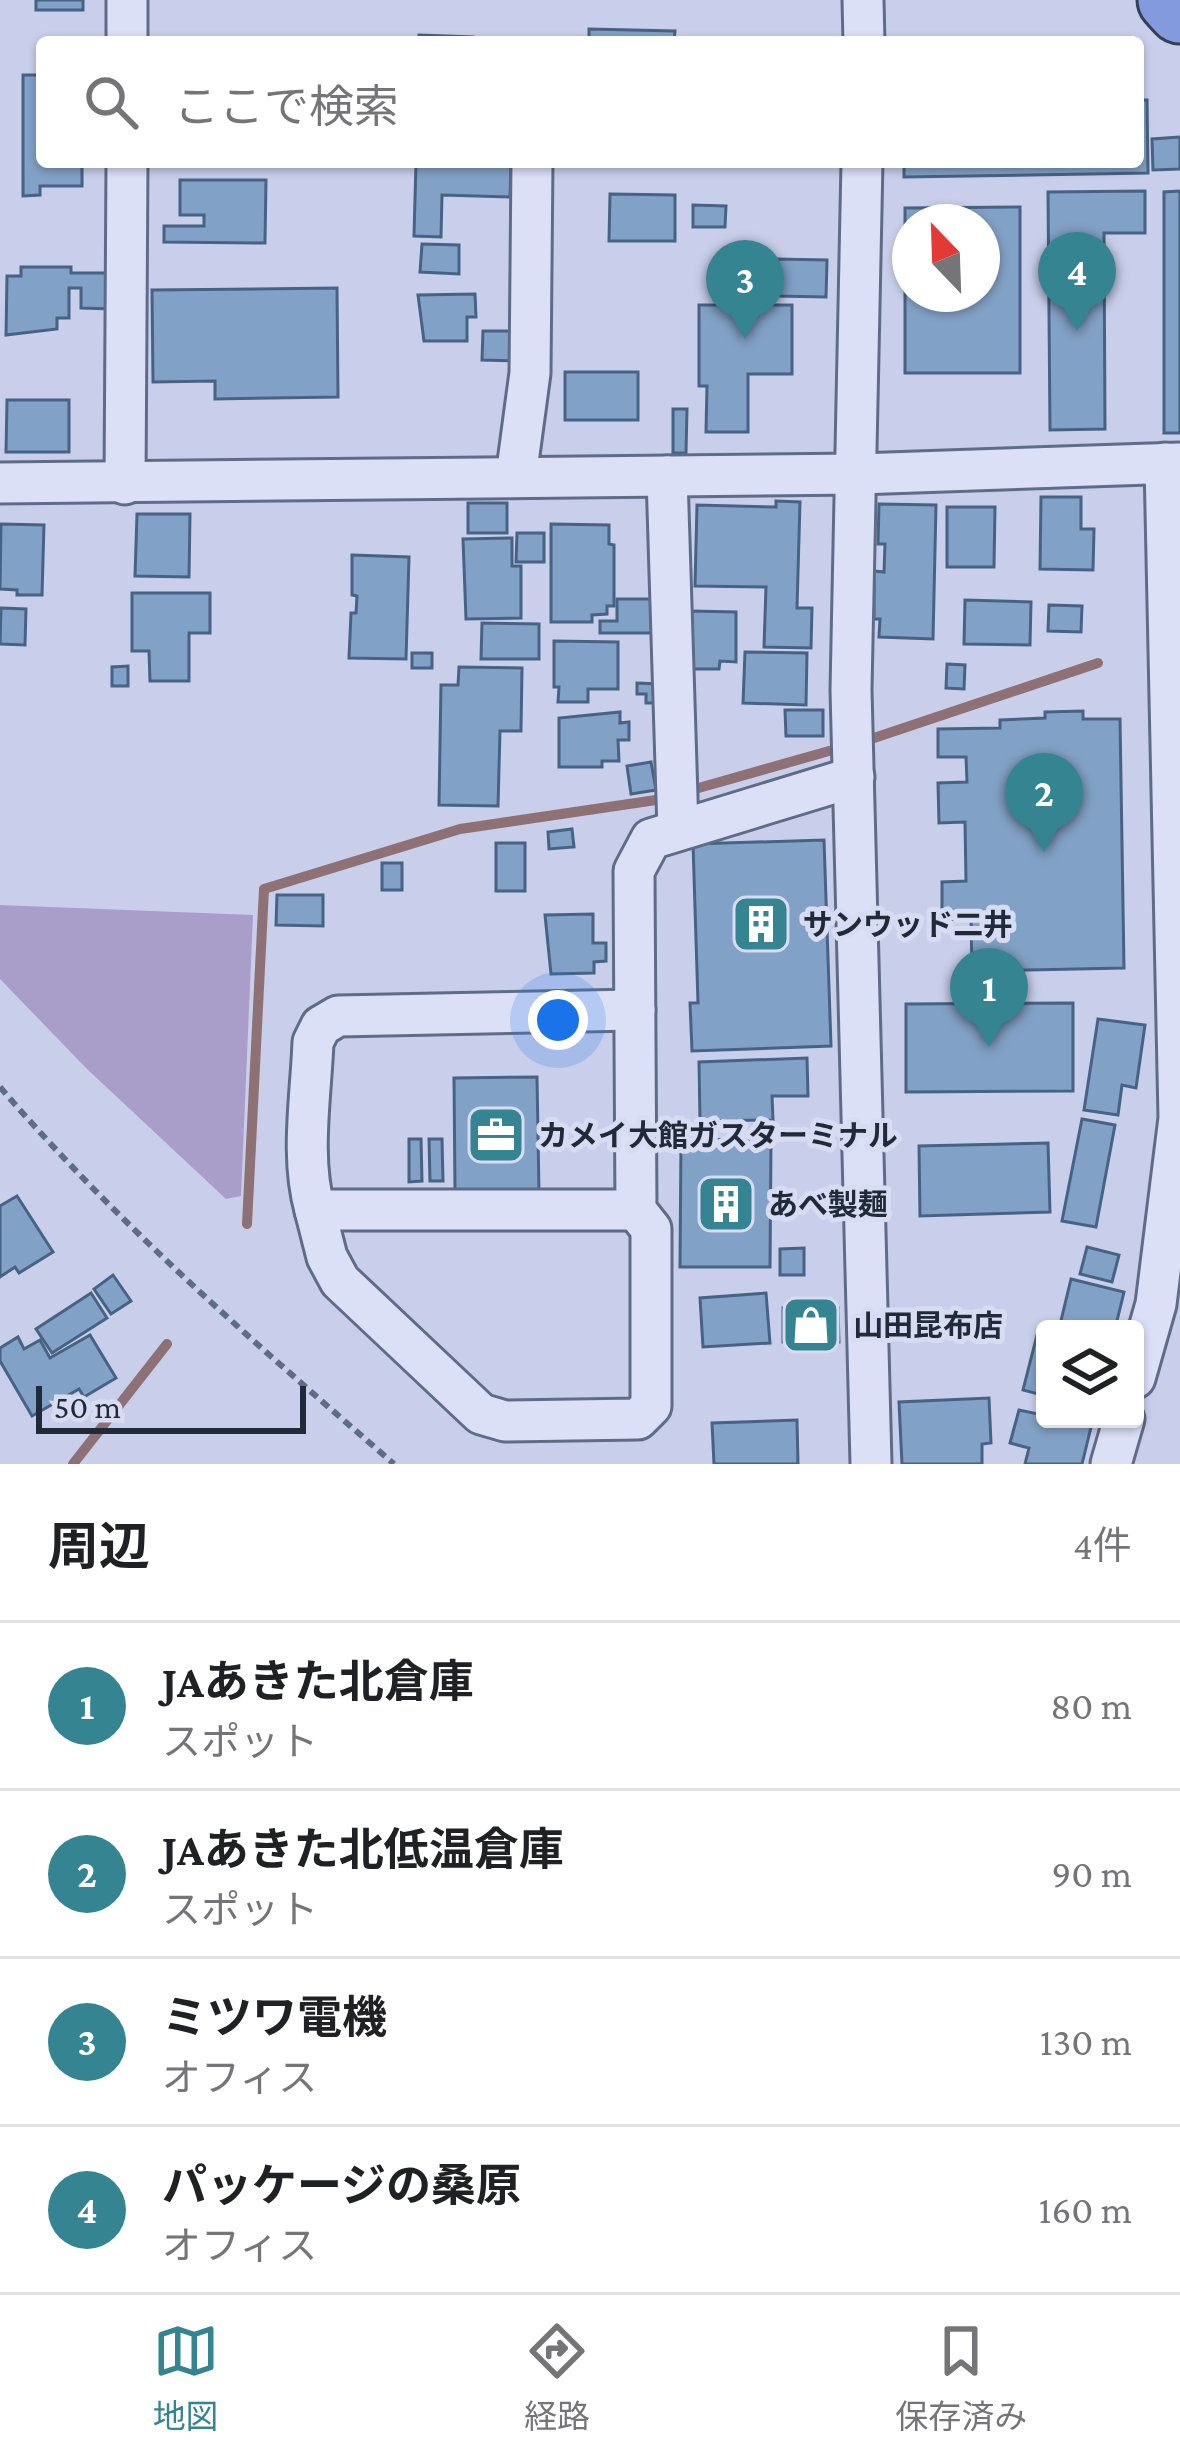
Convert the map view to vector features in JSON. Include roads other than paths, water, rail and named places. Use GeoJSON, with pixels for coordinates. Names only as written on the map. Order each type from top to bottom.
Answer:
{"type":"FeatureCollection","features":[{"type":"Feature","properties":{"kind":"highway"},"geometry":{"type":"LineString","coordinates":[[1170,0],[1180,11]]}},
{"type":"Feature","properties":{"kind":"street"},"geometry":{"type":"LineString","coordinates":[[127,36],[128,0]]}},
{"type":"Feature","properties":{"kind":"street"},"geometry":{"type":"LineString","coordinates":[[863,0],[864,36]]}},
{"type":"Feature","properties":{"kind":"street"},"geometry":{"type":"LineString","coordinates":[[125,484],[127,168]]}},
{"type":"Feature","properties":{"kind":"street"},"geometry":{"type":"LineString","coordinates":[[516,477],[530,373],[532,168]]}},
{"type":"Feature","properties":{"kind":"street"},"geometry":{"type":"LineString","coordinates":[[862,168],[851,690],[871,1464]]}},
{"type":"Feature","properties":{"kind":"street"},"geometry":{"type":"LineString","coordinates":[[0,483],[858,474],[1173,463],[1179,1118],[1156,1304],[1144,1346]]}},
{"type":"Feature","properties":{"kind":"street"},"geometry":{"type":"LineString","coordinates":[[667,476],[678,830]]}},
{"type":"Feature","properties":{"kind":"street"},"geometry":{"type":"LineString","coordinates":[[635,1010],[338,1016],[321,1026],[313,1042],[309,1189],[327,1257],[340,1281],[481,1414],[506,1421],[638,1419],[651,1406],[651,1229],[636,1210],[635,1010],[634,872],[651,839],[854,777]]}},
{"type":"Feature","properties":{"kind":"street"},"geometry":{"type":"LineString","coordinates":[[315,1210],[636,1210]]}},
{"type":"Feature","properties":{"kind":"street"},"geometry":{"type":"LineString","coordinates":[[1111,1464],[1121,1428]]}},
{"type":"Feature","properties":{"kind":"waterway"},"geometry":{"type":"LineString","coordinates":[[868,740],[1098,663]]}},
{"type":"Feature","properties":{"kind":"waterway"},"geometry":{"type":"LineString","coordinates":[[695,789],[829,751]]}},
{"type":"Feature","properties":{"kind":"waterway"},"geometry":{"type":"LineString","coordinates":[[247,1224],[264,889],[460,829],[656,800]]}},
{"type":"Feature","properties":{"kind":"waterway"},"geometry":{"type":"LineString","coordinates":[[73,1464],[167,1344]]}},
{"type":"Feature","properties":{"kind":"place","name":"パッケージの桑原"},"geometry":{"type":"Point","coordinates":[1077,331]}},
{"type":"Feature","properties":{"kind":"place","name":"ミツワ電機"},"geometry":{"type":"Point","coordinates":[745,339]}},
{"type":"Feature","properties":{"kind":"place","name":"JAあきた北低温倉庫"},"geometry":{"type":"Point","coordinates":[1044,852]}},
{"type":"Feature","properties":{"kind":"place","name":"サンウッド二井"},"geometry":{"type":"Point","coordinates":[761,924]}},
{"type":"Feature","properties":{"kind":"place","name":"JAあきた北倉庫"},"geometry":{"type":"Point","coordinates":[989,1047]}},
{"type":"Feature","properties":{"kind":"place","name":"カメイ大館ガスターミナル"},"geometry":{"type":"Point","coordinates":[496,1135]}},
{"type":"Feature","properties":{"kind":"place","name":"あべ製麺"},"geometry":{"type":"Point","coordinates":[726,1204]}},
{"type":"Feature","properties":{"kind":"place","name":"山田昆布店"},"geometry":{"type":"Point","coordinates":[811,1325]}}]}
